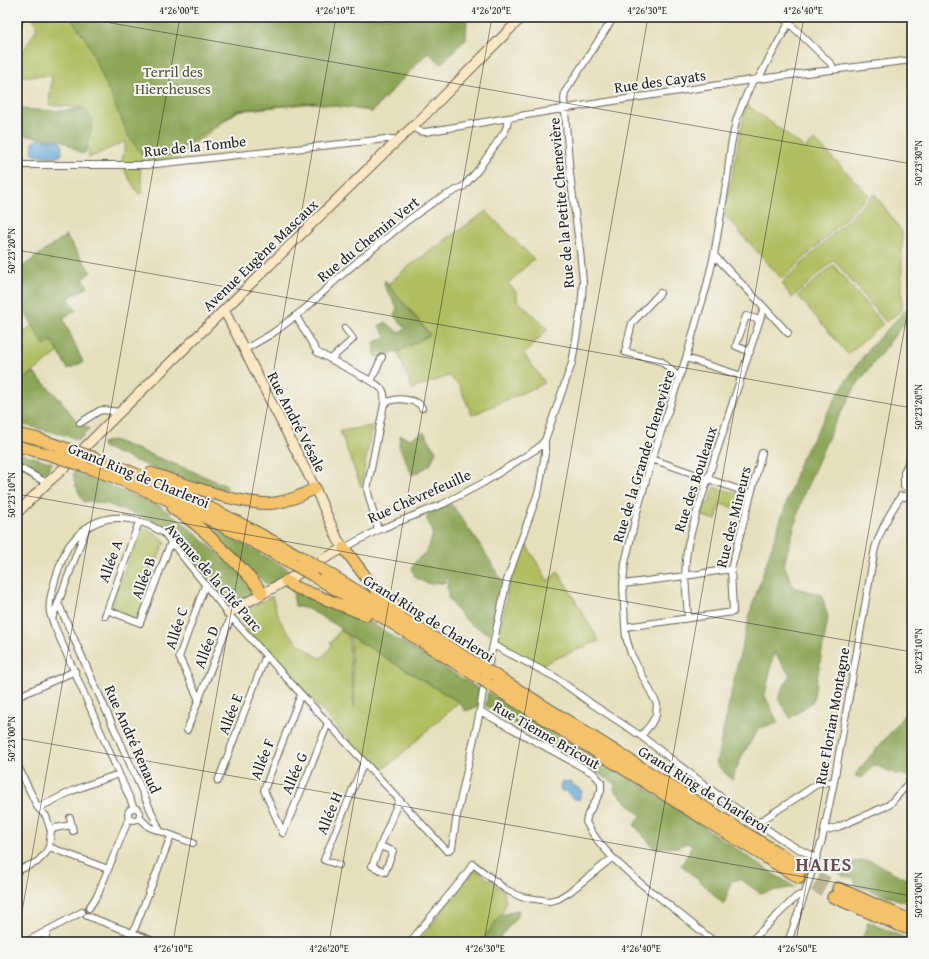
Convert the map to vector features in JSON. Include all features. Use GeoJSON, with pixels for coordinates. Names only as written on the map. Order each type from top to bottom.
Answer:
{"type":"FeatureCollection","features":[{"type":"Feature","properties":{"kind":"highway","name":"Grand Ring de Charleroi"},"geometry":{"type":"LineString","coordinates":[[17,434],[35,438],[95,458],[158,483],[246,526],[303,558],[322,565],[418,628],[487,677],[710,823],[802,874]]}},
{"type":"Feature","properties":{"kind":"highway","name":"Grand Ring de Charleroi"},"geometry":{"type":"LineString","coordinates":[[17,446],[84,466],[154,494],[202,516],[293,564],[390,622],[487,677]]}},
{"type":"Feature","properties":{"kind":"highway"},"geometry":{"type":"LineString","coordinates":[[125,469],[141,469],[215,494],[242,501],[261,503],[288,501],[315,488]]}},
{"type":"Feature","properties":{"kind":"highway"},"geometry":{"type":"LineString","coordinates":[[154,494],[160,501],[179,512],[207,534],[253,580],[262,593]]}},
{"type":"Feature","properties":{"kind":"highway"},"geometry":{"type":"LineString","coordinates":[[344,548],[371,584],[394,606],[410,617],[418,628]]}},
{"type":"Feature","properties":{"kind":"highway"},"geometry":{"type":"LineString","coordinates":[[286,581],[295,587],[374,618],[390,622]]}},
{"type":"Feature","properties":{"kind":"highway"},"geometry":{"type":"LineString","coordinates":[[912,920],[861,898],[836,892],[869,913],[912,930]]}},
{"type":"Feature","properties":{"kind":"highway"},"geometry":{"type":"LineString","coordinates":[[861,898],[871,898],[912,913]]}},
{"type":"Feature","properties":{"kind":"highway"},"geometry":{"type":"LineString","coordinates":[[869,913],[872,921],[912,938]]}},
{"type":"Feature","properties":{"kind":"main road","name":"Avenue Eugène Mascaux"},"geometry":{"type":"LineString","coordinates":[[17,513],[413,127],[522,17]]}},
{"type":"Feature","properties":{"kind":"main road","name":"Rue André Vésale"},"geometry":{"type":"LineString","coordinates":[[224,310],[315,488],[338,540],[344,548]]}},
{"type":"Feature","properties":{"kind":"main road","name":"Rue Chèvrefeuille"},"geometry":{"type":"LineString","coordinates":[[322,565],[344,548]]}},
{"type":"Feature","properties":{"kind":"main road"},"geometry":{"type":"LineString","coordinates":[[230,615],[262,593],[298,574]]}},
{"type":"Feature","properties":{"kind":"street","name":"Rue de la Petite Chenevière"},"geometry":{"type":"LineString","coordinates":[[447,852],[452,848],[456,820],[508,580],[539,490],[545,453],[545,440],[572,363],[582,309],[583,282],[570,174],[566,108],[564,98],[565,92],[614,17]]}},
{"type":"Feature","properties":{"kind":"street"},"geometry":{"type":"LineString","coordinates":[[781,17],[832,64],[833,70]]}},
{"type":"Feature","properties":{"kind":"street","name":"Rue de la Grande Chenevière"},"geometry":{"type":"LineString","coordinates":[[641,736],[656,715],[657,704],[631,654],[625,627],[623,584],[625,563],[637,512],[652,459],[686,358],[706,289],[714,255],[736,121],[741,107],[755,79],[794,17]]}},
{"type":"Feature","properties":{"kind":"street","name":"Rue des Cayats"},"geometry":{"type":"LineString","coordinates":[[413,127],[419,131],[425,132],[566,108],[755,79],[912,60]]}},
{"type":"Feature","properties":{"kind":"street","name":"Rue du Chemin Vert"},"geometry":{"type":"LineString","coordinates":[[244,350],[273,333],[296,316],[370,250],[407,221],[435,201],[464,186],[478,170],[505,131],[508,118]]}},
{"type":"Feature","properties":{"kind":"street","name":"Rue de la Tombe"},"geometry":{"type":"LineString","coordinates":[[17,165],[147,165],[386,139],[393,139],[394,145]]}},
{"type":"Feature","properties":{"kind":"street"},"geometry":{"type":"LineString","coordinates":[[375,140],[394,145]]}},
{"type":"Feature","properties":{"kind":"street"},"geometry":{"type":"LineString","coordinates":[[714,255],[788,333]]}},
{"type":"Feature","properties":{"kind":"street"},"geometry":{"type":"LineString","coordinates":[[660,293],[632,322],[625,352],[660,361],[679,377]]}},
{"type":"Feature","properties":{"kind":"street","name":"Rue des Bouleaux"},"geometry":{"type":"LineString","coordinates":[[688,618],[685,576],[688,544],[764,307]]}},
{"type":"Feature","properties":{"kind":"street"},"geometry":{"type":"LineString","coordinates":[[296,316],[317,352],[371,381],[384,392],[384,404],[367,489],[378,530]]}},
{"type":"Feature","properties":{"kind":"street"},"geometry":{"type":"LineString","coordinates":[[750,352],[736,346],[746,316],[760,320]]}},
{"type":"Feature","properties":{"kind":"street"},"geometry":{"type":"LineString","coordinates":[[331,360],[353,339],[345,328]]}},
{"type":"Feature","properties":{"kind":"street"},"geometry":{"type":"LineString","coordinates":[[371,381],[382,357]]}},
{"type":"Feature","properties":{"kind":"street"},"geometry":{"type":"LineString","coordinates":[[686,358],[742,376]]}},
{"type":"Feature","properties":{"kind":"street"},"geometry":{"type":"LineString","coordinates":[[384,404],[398,399],[408,400],[416,402],[421,405],[422,408]]}},
{"type":"Feature","properties":{"kind":"street"},"geometry":{"type":"LineString","coordinates":[[80,423],[99,411],[104,410],[120,412]]}},
{"type":"Feature","properties":{"kind":"street","name":"Rue Chèvrefeuille"},"geometry":{"type":"LineString","coordinates":[[344,548],[378,530],[443,504],[483,483],[538,448],[545,440]]}},
{"type":"Feature","properties":{"kind":"street","name":"Rue des Mineurs"},"geometry":{"type":"LineString","coordinates":[[688,618],[733,612],[731,569],[762,453]]}},
{"type":"Feature","properties":{"kind":"street"},"geometry":{"type":"LineString","coordinates":[[904,486],[904,472],[912,454]]}},
{"type":"Feature","properties":{"kind":"street"},"geometry":{"type":"LineString","coordinates":[[652,459],[751,494]]}},
{"type":"Feature","properties":{"kind":"street"},"geometry":{"type":"LineString","coordinates":[[17,467],[47,483]]}},
{"type":"Feature","properties":{"kind":"street"},"geometry":{"type":"LineString","coordinates":[[904,486],[911,492],[907,496],[903,497],[898,491],[900,487],[904,486]]}},
{"type":"Feature","properties":{"kind":"street","name":"Rue Florian Montagne"},"geometry":{"type":"LineString","coordinates":[[788,942],[824,831],[875,548],[882,528],[893,507],[901,496]]}},
{"type":"Feature","properties":{"kind":"street","name":"Avenue de la Cité Parc"},"geometry":{"type":"LineString","coordinates":[[134,808],[50,612],[50,598],[58,570],[66,551],[75,538],[87,528],[106,519],[125,518],[155,528],[164,533],[205,585],[266,656],[447,852]]}},
{"type":"Feature","properties":{"kind":"street","name":"Allée A"},"geometry":{"type":"LineString","coordinates":[[139,522],[106,613],[140,623]]}},
{"type":"Feature","properties":{"kind":"street"},"geometry":{"type":"LineString","coordinates":[[52,619],[87,528]]}},
{"type":"Feature","properties":{"kind":"street","name":"Allée B"},"geometry":{"type":"LineString","coordinates":[[140,623],[170,542]]}},
{"type":"Feature","properties":{"kind":"street"},"geometry":{"type":"LineString","coordinates":[[623,584],[731,569]]}},
{"type":"Feature","properties":{"kind":"street","name":"Allée C"},"geometry":{"type":"LineString","coordinates":[[199,700],[179,657],[205,585]]}},
{"type":"Feature","properties":{"kind":"street","name":"Rue André Renaud"},"geometry":{"type":"LineString","coordinates":[[58,603],[160,831]]}},
{"type":"Feature","properties":{"kind":"street","name":"Allée D"},"geometry":{"type":"LineString","coordinates":[[187,730],[230,615]]}},
{"type":"Feature","properties":{"kind":"street"},"geometry":{"type":"LineString","coordinates":[[625,627],[688,618]]}},
{"type":"Feature","properties":{"kind":"street"},"geometry":{"type":"LineString","coordinates":[[494,645],[555,677],[592,704],[641,736],[724,800],[791,845],[816,858]]}},
{"type":"Feature","properties":{"kind":"street","name":"Allée E"},"geometry":{"type":"LineString","coordinates":[[218,781],[266,656]]}},
{"type":"Feature","properties":{"kind":"street"},"geometry":{"type":"LineString","coordinates":[[17,697],[75,671]]}},
{"type":"Feature","properties":{"kind":"street","name":"Allée D"},"geometry":{"type":"LineString","coordinates":[[192,685],[200,687],[205,685]]}},
{"type":"Feature","properties":{"kind":"street","name":"Allée F"},"geometry":{"type":"LineString","coordinates":[[283,833],[264,790],[301,694]]}},
{"type":"Feature","properties":{"kind":"street","name":"Rue Tienne Bricout"},"geometry":{"type":"LineString","coordinates":[[480,711],[593,773],[601,782],[601,791],[588,814],[586,822],[590,831],[612,858]]}},
{"type":"Feature","properties":{"kind":"street","name":"Allée G"},"geometry":{"type":"LineString","coordinates":[[283,833],[328,724]]}},
{"type":"Feature","properties":{"kind":"street"},"geometry":{"type":"LineString","coordinates":[[105,741],[118,735]]}},
{"type":"Feature","properties":{"kind":"street","name":"Allée H"},"geometry":{"type":"LineString","coordinates":[[339,865],[324,860],[364,762]]}},
{"type":"Feature","properties":{"kind":"street"},"geometry":{"type":"LineString","coordinates":[[17,871],[37,862],[45,854],[49,847],[50,829],[46,816],[38,808],[18,767]]}},
{"type":"Feature","properties":{"kind":"street"},"geometry":{"type":"LineString","coordinates":[[38,808],[72,791],[119,774]]}},
{"type":"Feature","properties":{"kind":"street"},"geometry":{"type":"LineString","coordinates":[[824,831],[838,827],[889,805],[912,779]]}},
{"type":"Feature","properties":{"kind":"street"},"geometry":{"type":"LineString","coordinates":[[758,823],[819,784],[834,782]]}},
{"type":"Feature","properties":{"kind":"street"},"geometry":{"type":"LineString","coordinates":[[380,846],[399,800]]}},
{"type":"Feature","properties":{"kind":"street"},"geometry":{"type":"LineString","coordinates":[[26,942],[48,930],[84,914],[90,913],[88,908],[98,894],[129,818],[128,812],[130,809],[134,808],[139,810],[139,817],[149,827],[193,843]]}},
{"type":"Feature","properties":{"kind":"street"},"geometry":{"type":"LineString","coordinates":[[129,818],[134,820],[138,819],[139,817]]}},
{"type":"Feature","properties":{"kind":"street"},"geometry":{"type":"LineString","coordinates":[[50,829],[71,825]]}},
{"type":"Feature","properties":{"kind":"street"},"geometry":{"type":"LineString","coordinates":[[133,933],[171,836]]}},
{"type":"Feature","properties":{"kind":"street"},"geometry":{"type":"LineString","coordinates":[[49,847],[108,870]]}},
{"type":"Feature","properties":{"kind":"street"},"geometry":{"type":"LineString","coordinates":[[410,942],[473,864],[505,889],[521,897],[549,901],[558,899],[571,891],[612,858],[646,888],[715,942]]}},
{"type":"Feature","properties":{"kind":"street"},"geometry":{"type":"LineString","coordinates":[[750,942],[796,897],[800,895],[804,896]]}},
{"type":"Feature","properties":{"kind":"street"},"geometry":{"type":"LineString","coordinates":[[84,914],[151,940]]}},
{"type":"Feature","properties":{"kind":"street"},"geometry":{"type":"LineString","coordinates":[[44,942],[48,930]]}},
{"type":"Feature","properties":{"kind":"green space","name":"Terril des Hiercheuses"},"geometry":{"type":"Polygon","coordinates":[[[33,17],[220,17],[313,87],[315,103],[238,111],[179,155],[176,162],[124,165],[122,160],[126,141],[89,158],[83,108],[49,105],[52,76],[17,76],[17,62],[37,28],[33,17]]]}},
{"type":"Feature","properties":{"kind":"green space","name":"Terril des Hiercheuses"},"geometry":{"type":"Polygon","coordinates":[[[70,17],[467,17],[466,39],[441,64],[428,52],[371,113],[370,111],[315,102],[238,110],[170,156],[143,156],[129,137],[88,43],[70,17]]]}},
{"type":"Feature","properties":{"kind":"green space"},"geometry":{"type":"Polygon","coordinates":[[[746,104],[805,148],[815,140],[869,195],[782,279],[724,215],[746,104]]]}},
{"type":"Feature","properties":{"kind":"green space"},"geometry":{"type":"Polygon","coordinates":[[[84,108],[93,121],[85,153],[81,153],[61,140],[27,136],[17,130],[17,109],[63,111],[84,108]]]}},
{"type":"Feature","properties":{"kind":"green space"},"geometry":{"type":"Polygon","coordinates":[[[140,167],[143,193],[139,194],[126,174],[125,168],[140,167]]]}},
{"type":"Feature","properties":{"kind":"green space"},"geometry":{"type":"Polygon","coordinates":[[[875,194],[902,232],[902,310],[886,322],[834,260],[792,298],[782,283],[875,194]]]}},
{"type":"Feature","properties":{"kind":"green space"},"geometry":{"type":"Polygon","coordinates":[[[486,211],[534,259],[508,283],[517,293],[517,300],[548,329],[524,354],[545,383],[472,415],[459,385],[449,376],[412,389],[398,352],[430,334],[388,284],[408,267],[486,211]]]}},
{"type":"Feature","properties":{"kind":"green space"},"geometry":{"type":"Polygon","coordinates":[[[66,235],[91,272],[83,279],[88,287],[68,298],[76,310],[63,318],[83,362],[68,369],[52,341],[45,346],[17,299],[17,271],[66,235]]]}},
{"type":"Feature","properties":{"kind":"green space"},"geometry":{"type":"Polygon","coordinates":[[[833,265],[883,324],[848,354],[798,296],[833,265]]]}},
{"type":"Feature","properties":{"kind":"green space"},"geometry":{"type":"Polygon","coordinates":[[[385,280],[430,335],[398,352],[379,358],[375,355],[374,342],[387,338],[379,326],[386,322],[398,332],[406,329],[394,316],[397,308],[384,285],[385,280]]]}},
{"type":"Feature","properties":{"kind":"green space"},"geometry":{"type":"Polygon","coordinates":[[[912,304],[912,316],[906,321],[856,386],[832,429],[803,496],[784,564],[793,587],[822,595],[828,618],[813,701],[790,718],[778,698],[790,675],[774,652],[765,696],[778,723],[759,728],[742,756],[732,780],[716,764],[738,662],[752,606],[801,459],[845,382],[870,347],[912,304]]]}},
{"type":"Feature","properties":{"kind":"green space"},"geometry":{"type":"Polygon","coordinates":[[[33,325],[45,346],[52,340],[59,352],[17,386],[17,337],[33,325]]]}},
{"type":"Feature","properties":{"kind":"green space"},"geometry":{"type":"Polygon","coordinates":[[[33,372],[60,399],[77,422],[90,429],[79,440],[69,436],[17,423],[17,386],[33,372]]]}},
{"type":"Feature","properties":{"kind":"green space"},"geometry":{"type":"Polygon","coordinates":[[[372,426],[361,487],[340,431],[372,426]]]}},
{"type":"Feature","properties":{"kind":"green space"},"geometry":{"type":"Polygon","coordinates":[[[424,432],[436,451],[430,465],[412,475],[399,446],[400,435],[409,439],[424,432]]]}},
{"type":"Feature","properties":{"kind":"green space"},"geometry":{"type":"Polygon","coordinates":[[[113,440],[227,486],[227,490],[164,472],[103,447],[102,443],[113,440]]]}},
{"type":"Feature","properties":{"kind":"green space"},"geometry":{"type":"Polygon","coordinates":[[[17,452],[53,463],[44,473],[17,464],[17,452]]]}},
{"type":"Feature","properties":{"kind":"green space"},"geometry":{"type":"Polygon","coordinates":[[[74,470],[158,505],[180,520],[250,581],[252,592],[243,601],[230,603],[222,596],[174,537],[158,523],[107,504],[89,501],[84,502],[75,483],[74,470]]]}},
{"type":"Feature","properties":{"kind":"green space"},"geometry":{"type":"Polygon","coordinates":[[[714,487],[743,495],[740,509],[720,504],[716,520],[702,516],[705,503],[709,504],[714,487]]]}},
{"type":"Feature","properties":{"kind":"green space"},"geometry":{"type":"Polygon","coordinates":[[[449,504],[452,505],[483,549],[503,584],[490,634],[470,624],[456,610],[448,597],[447,586],[449,580],[447,577],[443,583],[430,584],[415,577],[412,569],[416,560],[427,550],[431,539],[433,531],[427,520],[427,516],[435,509],[449,504]]]}},
{"type":"Feature","properties":{"kind":"green space"},"geometry":{"type":"Polygon","coordinates":[[[194,517],[293,572],[269,585],[266,584],[194,517]]]}},
{"type":"Feature","properties":{"kind":"green space"},"geometry":{"type":"Polygon","coordinates":[[[141,527],[156,534],[166,543],[162,546],[149,583],[150,590],[140,619],[135,621],[109,611],[141,527]]]}},
{"type":"Feature","properties":{"kind":"green space"},"geometry":{"type":"Polygon","coordinates":[[[524,541],[548,581],[558,571],[599,641],[540,666],[503,646],[498,641],[508,588],[524,541]]]}},
{"type":"Feature","properties":{"kind":"green space"},"geometry":{"type":"Polygon","coordinates":[[[293,592],[363,618],[479,689],[478,707],[465,711],[459,702],[340,630],[338,626],[308,609],[295,606],[293,592]]]}},
{"type":"Feature","properties":{"kind":"green space"},"geometry":{"type":"Polygon","coordinates":[[[272,596],[282,625],[295,639],[294,640],[319,658],[323,657],[332,645],[330,644],[340,630],[348,635],[354,708],[350,636],[459,702],[395,760],[378,772],[293,679],[250,635],[242,623],[242,616],[246,610],[272,596]]]}},
{"type":"Feature","properties":{"kind":"green space"},"geometry":{"type":"Polygon","coordinates":[[[488,692],[655,794],[795,887],[760,893],[740,879],[731,881],[724,905],[681,865],[688,855],[692,844],[686,843],[679,847],[654,848],[634,825],[641,816],[614,790],[615,783],[559,752],[486,706],[488,692]]]}},
{"type":"Feature","properties":{"kind":"green space"},"geometry":{"type":"Polygon","coordinates":[[[912,703],[912,776],[896,774],[875,765],[862,778],[855,776],[897,725],[912,703]]]}},
{"type":"Feature","properties":{"kind":"green space"},"geometry":{"type":"Polygon","coordinates":[[[871,861],[912,882],[912,904],[856,886],[854,878],[842,876],[835,866],[840,862],[871,861]]]}},
{"type":"Feature","properties":{"kind":"green space"},"geometry":{"type":"Polygon","coordinates":[[[475,869],[504,891],[506,903],[501,915],[481,942],[418,942],[475,869]]]}},
{"type":"Feature","properties":{"kind":"green space"},"geometry":{"type":"Polygon","coordinates":[[[519,910],[517,916],[497,942],[481,942],[501,915],[519,910]]]}},
{"type":"Feature","properties":{"kind":"green space"},"geometry":{"type":"Polygon","coordinates":[[[868,922],[912,942],[859,942],[864,935],[868,922]]]}},
{"type":"Feature","properties":{"kind":"water"},"geometry":{"type":"Polygon","coordinates":[[[38,139],[60,141],[62,145],[62,154],[58,157],[35,155],[32,152],[33,142],[38,139]]]}},
{"type":"Feature","properties":{"kind":"water"},"geometry":{"type":"Polygon","coordinates":[[[562,781],[570,782],[582,791],[579,800],[572,798],[566,791],[561,791],[560,786],[562,781]]]}},
{"type":"Feature","properties":{"kind":"tunnel"},"geometry":{"type":"LineString","coordinates":[[804,869],[838,888]]}},
{"type":"Feature","properties":{"kind":"tunnel"},"geometry":{"type":"LineString","coordinates":[[799,878],[833,897]]}},
{"type":"Feature","properties":{"kind":"district","name":"HAIES"},"geometry":{"type":"Point","coordinates":[824,864]}}]}
